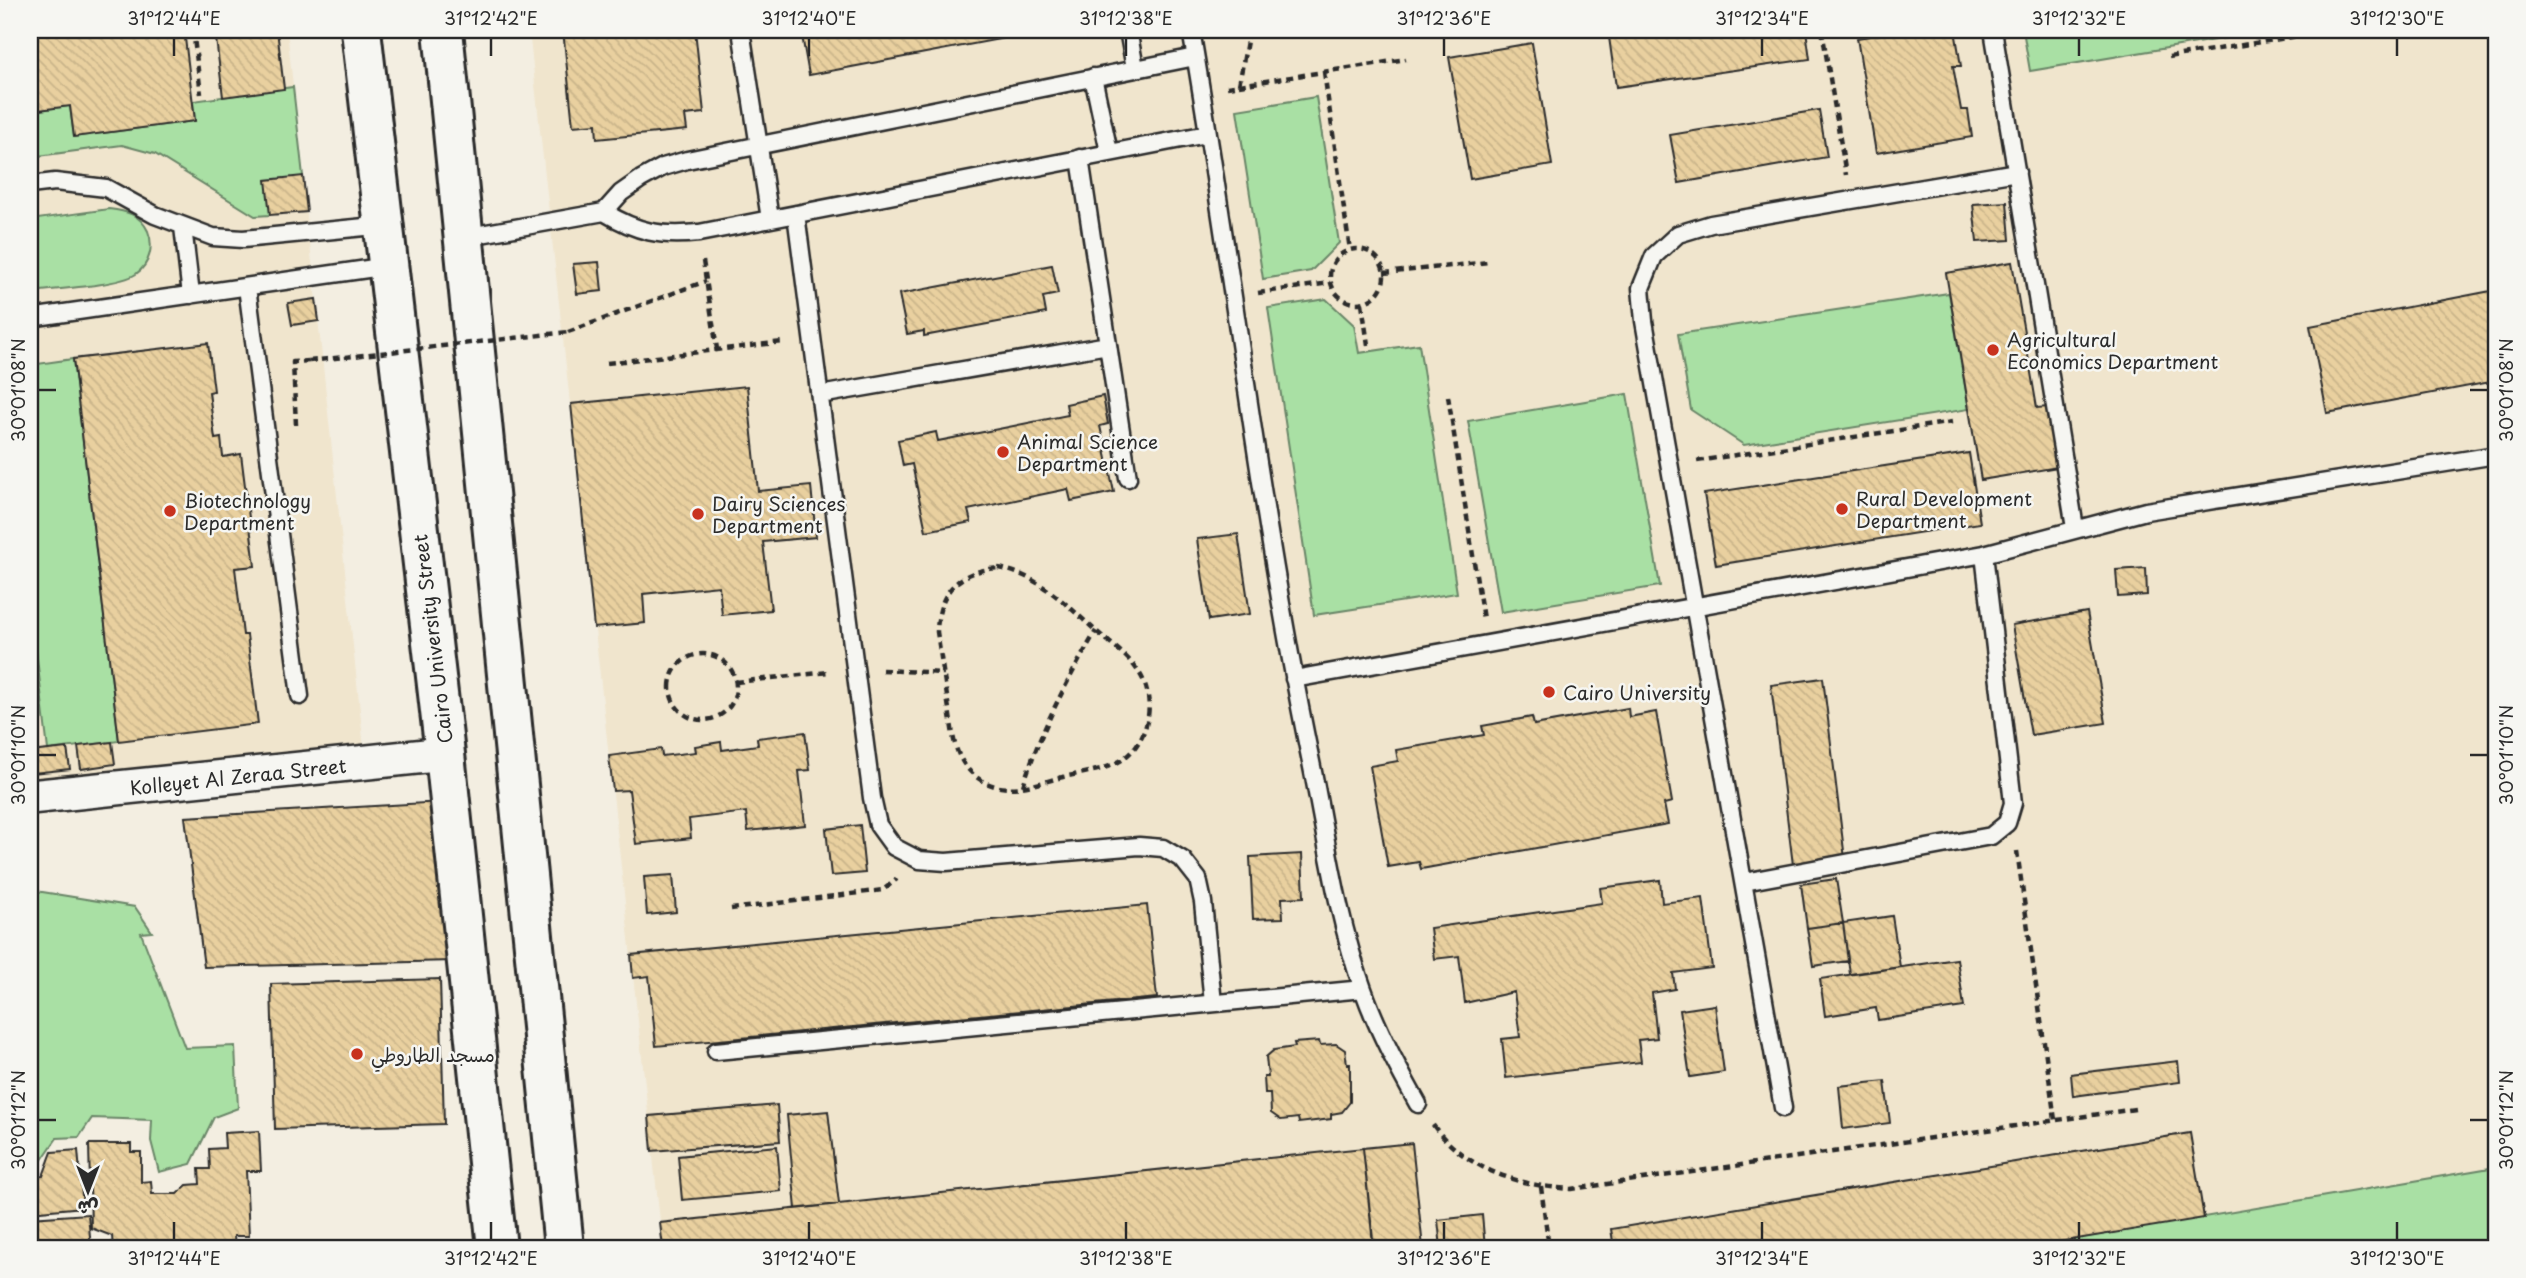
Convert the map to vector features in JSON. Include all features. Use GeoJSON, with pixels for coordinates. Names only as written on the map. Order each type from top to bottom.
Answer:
{"type":"FeatureCollection","features":[{"type":"Feature","properties":{"kind":"main road","name":"Cairo University Street"},"geometry":{"type":"LineString","coordinates":[[362,30],[445,754],[497,1248]]}},
{"type":"Feature","properties":{"kind":"main road"},"geometry":{"type":"LineString","coordinates":[[443,30],[564,1248]]}},
{"type":"Feature","properties":{"kind":"street","name":"Kolleyet Al Zeraa Street"},"geometry":{"type":"LineString","coordinates":[[30,797],[445,754]]}},
{"type":"Feature","properties":{"kind":"lane"},"geometry":{"type":"LineString","coordinates":[[741,30],[770,219]]}},
{"type":"Feature","properties":{"kind":"lane"},"geometry":{"type":"LineString","coordinates":[[1128,30],[1135,68]]}},
{"type":"Feature","properties":{"kind":"lane"},"geometry":{"type":"LineString","coordinates":[[1191,30],[1294,679],[1344,922],[1363,989],[1392,1058],[1418,1104]]}},
{"type":"Feature","properties":{"kind":"lane"},"geometry":{"type":"LineString","coordinates":[[1993,30],[2075,528]]}},
{"type":"Feature","properties":{"kind":"lane"},"geometry":{"type":"LineString","coordinates":[[464,237],[604,212],[621,193],[641,179],[663,167],[687,160],[1195,57]]}},
{"type":"Feature","properties":{"kind":"lane"},"geometry":{"type":"LineString","coordinates":[[1093,77],[1109,152]]}},
{"type":"Feature","properties":{"kind":"lane"},"geometry":{"type":"LineString","coordinates":[[604,212],[625,225],[648,233],[699,233],[1207,134]]}},
{"type":"Feature","properties":{"kind":"lane"},"geometry":{"type":"LineString","coordinates":[[1080,158],[1128,478]]}},
{"type":"Feature","properties":{"kind":"lane"},"geometry":{"type":"LineString","coordinates":[[1783,1108],[1644,321],[1641,288],[1654,256],[1678,234],[1711,224],[2017,172]]}},
{"type":"Feature","properties":{"kind":"lane"},"geometry":{"type":"LineString","coordinates":[[30,185],[55,182],[106,188],[183,227],[213,237],[243,239],[385,225]]}},
{"type":"Feature","properties":{"kind":"lane"},"geometry":{"type":"LineString","coordinates":[[796,214],[878,825],[894,847],[919,860],[946,862],[1139,846],[1163,848],[1183,860],[1198,879],[1203,902],[1213,1003]]}},
{"type":"Feature","properties":{"kind":"lane"},"geometry":{"type":"LineString","coordinates":[[183,227],[191,295]]}},
{"type":"Feature","properties":{"kind":"lane"},"geometry":{"type":"LineString","coordinates":[[30,318],[388,266]]}},
{"type":"Feature","properties":{"kind":"lane"},"geometry":{"type":"LineString","coordinates":[[247,287],[300,696]]}},
{"type":"Feature","properties":{"kind":"lane"},"geometry":{"type":"LineString","coordinates":[[820,395],[1108,345]]}},
{"type":"Feature","properties":{"kind":"lane"},"geometry":{"type":"LineString","coordinates":[[1294,679],[1984,554],[2075,528],[2170,506],[2496,455]]}},
{"type":"Feature","properties":{"kind":"lane"},"geometry":{"type":"LineString","coordinates":[[1744,882],[1991,836],[2007,823],[2013,803],[1984,554]]}},
{"type":"Feature","properties":{"kind":"lane"},"geometry":{"type":"LineString","coordinates":[[716,1051],[1363,989]]}},
{"type":"Feature","properties":{"kind":"path"},"geometry":{"type":"LineString","coordinates":[[193,30],[201,94]]}},
{"type":"Feature","properties":{"kind":"path"},"geometry":{"type":"LineString","coordinates":[[1239,85],[1249,30]]}},
{"type":"Feature","properties":{"kind":"path"},"geometry":{"type":"LineString","coordinates":[[1822,30],[1851,200]]}},
{"type":"Feature","properties":{"kind":"path"},"geometry":{"type":"LineString","coordinates":[[2169,57],[2334,30]]}},
{"type":"Feature","properties":{"kind":"path"},"geometry":{"type":"LineString","coordinates":[[1201,91],[1406,58]]}},
{"type":"Feature","properties":{"kind":"path"},"geometry":{"type":"LineString","coordinates":[[1324,72],[1350,250]]}},
{"type":"Feature","properties":{"kind":"path"},"geometry":{"type":"LineString","coordinates":[[699,233],[717,350]]}},
{"type":"Feature","properties":{"kind":"path"},"geometry":{"type":"LineString","coordinates":[[1350,250],[1369,252],[1382,264],[1384,273],[1384,284],[1379,292],[1371,300],[1362,303],[1342,299],[1334,292],[1330,283],[1333,262],[1350,250]]}},
{"type":"Feature","properties":{"kind":"path"},"geometry":{"type":"LineString","coordinates":[[1384,273],[1488,261]]}},
{"type":"Feature","properties":{"kind":"path"},"geometry":{"type":"LineString","coordinates":[[309,361],[568,332],[706,281]]}},
{"type":"Feature","properties":{"kind":"path"},"geometry":{"type":"LineString","coordinates":[[1233,297],[1330,283]]}},
{"type":"Feature","properties":{"kind":"path"},"geometry":{"type":"LineString","coordinates":[[1362,303],[1368,345]]}},
{"type":"Feature","properties":{"kind":"path"},"geometry":{"type":"LineString","coordinates":[[607,363],[812,338]]}},
{"type":"Feature","properties":{"kind":"path"},"geometry":{"type":"LineString","coordinates":[[1447,396],[1487,644]]}},
{"type":"Feature","properties":{"kind":"path"},"geometry":{"type":"LineString","coordinates":[[1670,465],[1952,422]]}},
{"type":"Feature","properties":{"kind":"path"},"geometry":{"type":"LineString","coordinates":[[982,569],[1014,570],[1062,601],[1139,671],[1149,694],[1148,720],[1138,743],[1120,761],[1097,770],[1023,786],[1002,787],[982,780],[970,772],[955,749],[937,632],[937,615],[943,598],[954,585],[967,575],[982,569]]}},
{"type":"Feature","properties":{"kind":"path"},"geometry":{"type":"LineString","coordinates":[[1023,786],[1033,754],[1063,688],[1096,631]]}},
{"type":"Feature","properties":{"kind":"path"},"geometry":{"type":"LineString","coordinates":[[701,654],[724,662],[732,671],[736,694],[731,706],[723,714],[700,720],[688,717],[678,709],[670,687],[679,664],[701,654]]}},
{"type":"Feature","properties":{"kind":"path"},"geometry":{"type":"LineString","coordinates":[[2012,813],[2055,1120]]}},
{"type":"Feature","properties":{"kind":"path"},"geometry":{"type":"LineString","coordinates":[[731,909],[883,890],[919,860]]}},
{"type":"Feature","properties":{"kind":"path"},"geometry":{"type":"LineString","coordinates":[[1418,1104],[1435,1129],[1457,1150],[1482,1167],[1510,1180],[1541,1187],[1572,1188],[2135,1109]]}},
{"type":"Feature","properties":{"kind":"path"},"geometry":{"type":"LineString","coordinates":[[1541,1187],[1549,1248]]}},
{"type":"Feature","properties":{"kind":"shaded area"},"geometry":{"type":"Polygon","coordinates":[[[30,30],[287,30],[364,748],[30,782],[30,30]]]}},
{"type":"Feature","properties":{"kind":"shaded area","name":"Cairo University"},"geometry":{"type":"Polygon","coordinates":[[[529,30],[2496,30],[2496,1167],[2022,1248],[1374,1248],[1373,1244],[1336,1248],[663,1248],[529,30]]]}},
{"type":"Feature","properties":{"kind":"green space"},"geometry":{"type":"Polygon","coordinates":[[[2023,30],[2274,30],[2030,71],[2023,30]]]}},
{"type":"Feature","properties":{"kind":"green space"},"geometry":{"type":"Polygon","coordinates":[[[293,87],[303,176],[270,215],[255,216],[155,154],[122,145],[30,157],[30,111],[70,106],[74,137],[195,121],[193,101],[293,87]]]}},
{"type":"Feature","properties":{"kind":"green space"},"geometry":{"type":"Polygon","coordinates":[[[1316,97],[1339,243],[1311,271],[1263,279],[1237,110],[1316,97]]]}},
{"type":"Feature","properties":{"kind":"green space"},"geometry":{"type":"Polygon","coordinates":[[[109,209],[132,214],[145,225],[151,243],[141,270],[115,281],[30,292],[30,220],[109,209]]]}},
{"type":"Feature","properties":{"kind":"green space"},"geometry":{"type":"Polygon","coordinates":[[[1949,293],[1969,409],[1744,445],[1691,410],[1678,334],[1949,293]]]}},
{"type":"Feature","properties":{"kind":"green space"},"geometry":{"type":"Polygon","coordinates":[[[1326,299],[1354,325],[1359,353],[1419,344],[1457,593],[1314,615],[1268,308],[1326,299]]]}},
{"type":"Feature","properties":{"kind":"green space"},"geometry":{"type":"Polygon","coordinates":[[[73,359],[119,741],[48,750],[30,600],[30,365],[73,359]]]}},
{"type":"Feature","properties":{"kind":"green space"},"geometry":{"type":"Polygon","coordinates":[[[1627,394],[1660,586],[1501,612],[1468,421],[1627,394]]]}},
{"type":"Feature","properties":{"kind":"green space"},"geometry":{"type":"Polygon","coordinates":[[[30,890],[135,907],[152,932],[141,933],[185,1048],[235,1046],[238,1108],[214,1117],[191,1164],[159,1172],[151,1141],[152,1120],[92,1118],[79,1137],[57,1138],[39,1164],[30,1150],[30,1046],[37,1045],[30,890]]]}},
{"type":"Feature","properties":{"kind":"green space"},"geometry":{"type":"Polygon","coordinates":[[[2496,1167],[2496,1248],[2022,1248],[2496,1167]]]}},
{"type":"Feature","properties":{"kind":"building"},"geometry":{"type":"Polygon","coordinates":[[[30,30],[40,30],[40,33],[56,30],[184,30],[195,121],[74,137],[70,106],[30,111],[30,30]]]}},
{"type":"Feature","properties":{"kind":"building"},"geometry":{"type":"Polygon","coordinates":[[[215,30],[277,30],[284,89],[223,97],[215,30]]]}},
{"type":"Feature","properties":{"kind":"building"},"geometry":{"type":"Polygon","coordinates":[[[563,30],[695,30],[704,113],[685,115],[687,130],[597,139],[596,124],[573,126],[563,30]]]}},
{"type":"Feature","properties":{"kind":"building"},"geometry":{"type":"Polygon","coordinates":[[[801,30],[1047,30],[809,75],[801,30]]]}},
{"type":"Feature","properties":{"kind":"building"},"geometry":{"type":"Polygon","coordinates":[[[1608,30],[1806,30],[1810,59],[1616,87],[1608,30]]]}},
{"type":"Feature","properties":{"kind":"building"},"geometry":{"type":"Polygon","coordinates":[[[1908,30],[1955,30],[1961,66],[1953,66],[1961,110],[1968,110],[1972,137],[1876,153],[1857,38],[1908,30]]]}},
{"type":"Feature","properties":{"kind":"building"},"geometry":{"type":"Polygon","coordinates":[[[1532,43],[1552,165],[1470,179],[1449,57],[1532,43]]]}},
{"type":"Feature","properties":{"kind":"building"},"geometry":{"type":"Polygon","coordinates":[[[1819,110],[1827,157],[1679,183],[1670,135],[1819,110]]]}},
{"type":"Feature","properties":{"kind":"building"},"geometry":{"type":"Polygon","coordinates":[[[303,176],[307,212],[270,215],[266,180],[303,176]]]}},
{"type":"Feature","properties":{"kind":"building"},"geometry":{"type":"Polygon","coordinates":[[[2007,202],[2010,240],[1977,242],[1973,204],[2007,202]]]}},
{"type":"Feature","properties":{"kind":"building"},"geometry":{"type":"Polygon","coordinates":[[[599,262],[602,291],[577,294],[573,264],[599,262]]]}},
{"type":"Feature","properties":{"kind":"building","name":"Agricultural Economics Department"},"geometry":{"type":"Polygon","coordinates":[[[2012,262],[2037,408],[2048,407],[2058,467],[1981,480],[1946,273],[2012,262]]]}},
{"type":"Feature","properties":{"kind":"building"},"geometry":{"type":"Polygon","coordinates":[[[1052,265],[1058,294],[1043,297],[1046,313],[924,336],[924,331],[907,334],[899,294],[1052,265]]]}},
{"type":"Feature","properties":{"kind":"building"},"geometry":{"type":"Polygon","coordinates":[[[2496,290],[2496,381],[2327,413],[2310,326],[2496,290]]]}},
{"type":"Feature","properties":{"kind":"building"},"geometry":{"type":"Polygon","coordinates":[[[316,299],[319,321],[292,325],[288,303],[316,299]]]}},
{"type":"Feature","properties":{"kind":"building","name":"Biotechnology Department"},"geometry":{"type":"Polygon","coordinates":[[[208,343],[214,391],[209,392],[215,439],[221,438],[223,457],[241,454],[255,566],[235,568],[258,724],[119,741],[73,359],[208,343]]]}},
{"type":"Feature","properties":{"kind":"building","name":"Dairy Sciences Department"},"geometry":{"type":"Polygon","coordinates":[[[747,386],[758,491],[811,486],[816,537],[763,542],[771,610],[722,615],[719,586],[643,594],[645,623],[594,628],[571,404],[747,386]]]}},
{"type":"Feature","properties":{"kind":"building","name":"Animal Science Department"},"geometry":{"type":"Polygon","coordinates":[[[1103,396],[1108,424],[1100,426],[1114,492],[1071,501],[1068,489],[968,510],[971,522],[926,531],[912,464],[903,466],[898,440],[936,432],[938,441],[1068,415],[1066,404],[1103,396]]]}},
{"type":"Feature","properties":{"kind":"building","name":"Rural Development Department"},"geometry":{"type":"Polygon","coordinates":[[[1969,453],[1980,523],[1716,565],[1704,494],[1969,453]]]}},
{"type":"Feature","properties":{"kind":"building"},"geometry":{"type":"Polygon","coordinates":[[[1238,534],[1250,614],[1209,620],[1197,539],[1238,534]]]}},
{"type":"Feature","properties":{"kind":"building"},"geometry":{"type":"Polygon","coordinates":[[[2146,568],[2147,595],[2118,597],[2116,570],[2146,568]]]}},
{"type":"Feature","properties":{"kind":"building"},"geometry":{"type":"Polygon","coordinates":[[[2087,612],[2106,723],[2031,735],[2012,625],[2087,612]]]}},
{"type":"Feature","properties":{"kind":"building"},"geometry":{"type":"Polygon","coordinates":[[[1823,678],[1845,859],[1793,865],[1771,685],[1823,678]]]}},
{"type":"Feature","properties":{"kind":"building"},"geometry":{"type":"Polygon","coordinates":[[[1628,708],[1629,717],[1656,712],[1672,802],[1664,804],[1668,824],[1421,869],[1419,862],[1388,867],[1370,766],[1398,761],[1396,750],[1484,735],[1482,726],[1532,717],[1534,725],[1628,708]]]}},
{"type":"Feature","properties":{"kind":"building"},"geometry":{"type":"Polygon","coordinates":[[[805,732],[810,770],[799,771],[805,825],[748,831],[746,812],[689,819],[691,838],[636,844],[629,790],[613,791],[609,756],[661,749],[662,756],[696,752],[695,746],[721,742],[722,750],[758,745],[757,738],[805,732]]]}},
{"type":"Feature","properties":{"kind":"building"},"geometry":{"type":"Polygon","coordinates":[[[112,742],[115,764],[81,769],[78,746],[112,742]]]}},
{"type":"Feature","properties":{"kind":"building"},"geometry":{"type":"Polygon","coordinates":[[[67,748],[70,769],[33,773],[30,752],[67,748]]]}},
{"type":"Feature","properties":{"kind":"building"},"geometry":{"type":"Polygon","coordinates":[[[442,802],[453,961],[204,967],[185,817],[442,802]]]}},
{"type":"Feature","properties":{"kind":"building"},"geometry":{"type":"Polygon","coordinates":[[[860,825],[865,873],[831,876],[826,829],[860,825]]]}},
{"type":"Feature","properties":{"kind":"building"},"geometry":{"type":"Polygon","coordinates":[[[1302,854],[1304,897],[1282,898],[1283,918],[1253,919],[1250,857],[1302,854]]]}},
{"type":"Feature","properties":{"kind":"building"},"geometry":{"type":"Polygon","coordinates":[[[673,875],[676,912],[647,915],[644,877],[673,875]]]}},
{"type":"Feature","properties":{"kind":"building"},"geometry":{"type":"Polygon","coordinates":[[[1836,879],[1843,923],[1807,928],[1801,884],[1836,879]]]}},
{"type":"Feature","properties":{"kind":"building"},"geometry":{"type":"Polygon","coordinates":[[[1660,880],[1662,903],[1703,898],[1712,968],[1673,973],[1675,989],[1652,993],[1657,1038],[1638,1040],[1641,1062],[1506,1078],[1502,1039],[1520,1037],[1514,992],[1465,1003],[1459,956],[1434,959],[1430,928],[1602,903],[1600,888],[1660,880]]]}},
{"type":"Feature","properties":{"kind":"building"},"geometry":{"type":"Polygon","coordinates":[[[1147,905],[1157,998],[656,1046],[649,976],[633,978],[631,955],[1147,905]]]}},
{"type":"Feature","properties":{"kind":"building"},"geometry":{"type":"Polygon","coordinates":[[[1892,916],[1900,967],[1850,974],[1843,923],[1892,916]]]}},
{"type":"Feature","properties":{"kind":"building"},"geometry":{"type":"Polygon","coordinates":[[[1843,923],[1848,961],[1813,966],[1807,928],[1843,923]]]}},
{"type":"Feature","properties":{"kind":"building"},"geometry":{"type":"Polygon","coordinates":[[[1957,959],[1964,1007],[1878,1020],[1876,1008],[1825,1016],[1820,979],[1957,959]]]}},
{"type":"Feature","properties":{"kind":"building","name":"مسجد الطاروطي"},"geometry":{"type":"Polygon","coordinates":[[[440,979],[444,1124],[275,1129],[271,984],[440,979]]]}},
{"type":"Feature","properties":{"kind":"building"},"geometry":{"type":"Polygon","coordinates":[[[1715,1005],[1724,1072],[1690,1077],[1680,1010],[1715,1005]]]}},
{"type":"Feature","properties":{"kind":"building"},"geometry":{"type":"Polygon","coordinates":[[[1319,1041],[1320,1045],[1336,1044],[1345,1050],[1347,1064],[1350,1064],[1350,1102],[1342,1112],[1331,1114],[1331,1119],[1299,1123],[1298,1118],[1281,1120],[1271,1113],[1270,1093],[1265,1093],[1264,1077],[1268,1077],[1266,1057],[1274,1050],[1295,1047],[1294,1043],[1319,1041]]]}},
{"type":"Feature","properties":{"kind":"building"},"geometry":{"type":"Polygon","coordinates":[[[2178,1061],[2180,1082],[2073,1096],[2071,1074],[2178,1061]]]}},
{"type":"Feature","properties":{"kind":"building"},"geometry":{"type":"Polygon","coordinates":[[[1885,1081],[1890,1123],[1843,1129],[1839,1086],[1885,1081]]]}},
{"type":"Feature","properties":{"kind":"building"},"geometry":{"type":"Polygon","coordinates":[[[777,1105],[780,1141],[652,1151],[649,1116],[777,1105]]]}},
{"type":"Feature","properties":{"kind":"building"},"geometry":{"type":"Polygon","coordinates":[[[828,1111],[839,1204],[796,1209],[787,1115],[828,1111]]]}},
{"type":"Feature","properties":{"kind":"building"},"geometry":{"type":"Polygon","coordinates":[[[259,1131],[261,1171],[246,1171],[249,1236],[234,1236],[235,1248],[113,1248],[112,1236],[91,1228],[89,1144],[131,1144],[131,1152],[141,1152],[141,1182],[151,1181],[152,1194],[177,1194],[187,1185],[200,1184],[199,1169],[210,1169],[209,1149],[225,1148],[224,1133],[259,1131]]]}},
{"type":"Feature","properties":{"kind":"building"},"geometry":{"type":"Polygon","coordinates":[[[2190,1133],[2204,1218],[2022,1248],[1614,1248],[1611,1229],[2190,1133]]]}},
{"type":"Feature","properties":{"kind":"building"},"geometry":{"type":"Polygon","coordinates":[[[1412,1143],[1423,1248],[1374,1248],[1363,1148],[1412,1143]]]}},
{"type":"Feature","properties":{"kind":"building"},"geometry":{"type":"Polygon","coordinates":[[[777,1146],[781,1191],[682,1200],[678,1156],[777,1146]]]}},
{"type":"Feature","properties":{"kind":"building"},"geometry":{"type":"Polygon","coordinates":[[[1363,1148],[1373,1244],[1336,1248],[663,1248],[660,1223],[1363,1148]]]}},
{"type":"Feature","properties":{"kind":"building"},"geometry":{"type":"Polygon","coordinates":[[[78,1150],[83,1207],[30,1212],[30,1177],[43,1176],[52,1152],[78,1150]]]}},
{"type":"Feature","properties":{"kind":"building"},"geometry":{"type":"Polygon","coordinates":[[[88,1214],[91,1248],[30,1248],[30,1218],[88,1214]]]}},
{"type":"Feature","properties":{"kind":"building"},"geometry":{"type":"Polygon","coordinates":[[[1482,1215],[1485,1248],[1441,1248],[1438,1220],[1482,1215]]]}},
{"type":"Feature","properties":{"kind":"place","name":"Agricultural Economics Department"},"geometry":{"type":"Point","coordinates":[1993,350]}},
{"type":"Feature","properties":{"kind":"place","name":"Animal Science Department"},"geometry":{"type":"Point","coordinates":[1003,452]}},
{"type":"Feature","properties":{"kind":"place","name":"Rural Development Department"},"geometry":{"type":"Point","coordinates":[1842,509]}},
{"type":"Feature","properties":{"kind":"place","name":"Biotechnology Department"},"geometry":{"type":"Point","coordinates":[170,511]}},
{"type":"Feature","properties":{"kind":"place","name":"Dairy Sciences Department"},"geometry":{"type":"Point","coordinates":[698,514]}},
{"type":"Feature","properties":{"kind":"place","name":"Cairo University"},"geometry":{"type":"Point","coordinates":[1549,692]}},
{"type":"Feature","properties":{"kind":"place","name":"مسجد الطاروطي"},"geometry":{"type":"Point","coordinates":[357,1054]}}]}
